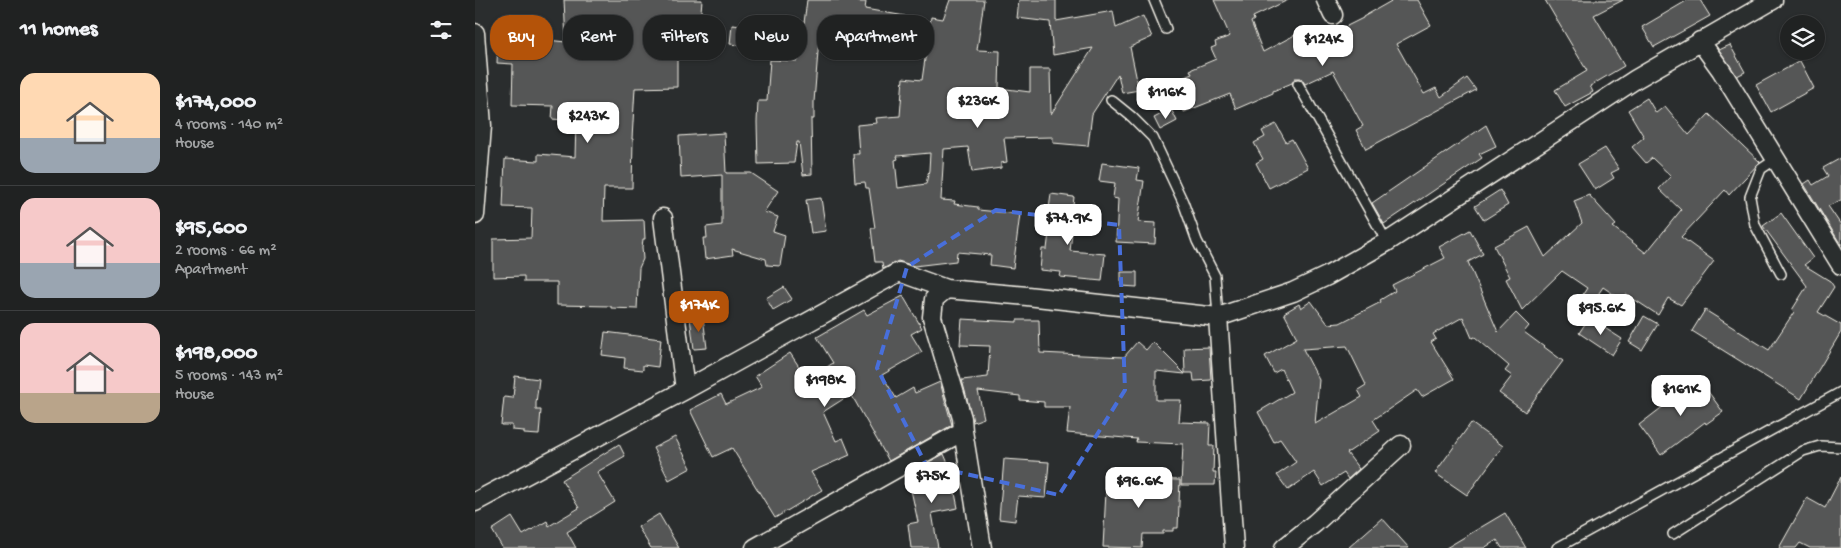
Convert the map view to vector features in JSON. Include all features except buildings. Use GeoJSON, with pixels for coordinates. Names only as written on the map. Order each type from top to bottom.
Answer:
{"type":"FeatureCollection","features":[{"type":"Feature","properties":{"kind":"street"},"geometry":{"type":"LineString","coordinates":[[475,502],[685,390],[899,272],[945,289],[1218,317],[1293,292],[1327,276],[1387,242],[1636,79],[1773,0]]}},
{"type":"Feature","properties":{"kind":"street"},"geometry":{"type":"LineString","coordinates":[[475,32],[479,126],[475,215]]}},
{"type":"Feature","properties":{"kind":"street"},"geometry":{"type":"LineString","coordinates":[[1700,41],[1721,70],[1841,265]]}},
{"type":"Feature","properties":{"kind":"street"},"geometry":{"type":"LineString","coordinates":[[663,218],[685,390]]}},
{"type":"Feature","properties":{"kind":"street"},"geometry":{"type":"LineString","coordinates":[[945,289],[934,298],[932,317],[963,418],[963,431],[982,548]]}},
{"type":"Feature","properties":{"kind":"street"},"geometry":{"type":"LineString","coordinates":[[1218,317],[1234,548]]}},
{"type":"Feature","properties":{"kind":"street"},"geometry":{"type":"LineString","coordinates":[[755,548],[963,431]]}},
{"type":"Feature","properties":{"kind":"street"},"geometry":{"type":"LineString","coordinates":[[1284,548],[1315,523],[1401,444]]}},
{"type":"Feature","properties":{"kind":"lane"},"geometry":{"type":"LineString","coordinates":[[1154,0],[1166,29]]}},
{"type":"Feature","properties":{"kind":"lane"},"geometry":{"type":"LineString","coordinates":[[1297,84],[1387,242]]}},
{"type":"Feature","properties":{"kind":"lane"},"geometry":{"type":"LineString","coordinates":[[1111,100],[1153,138],[1183,202],[1197,241],[1215,276],[1218,317]]}},
{"type":"Feature","properties":{"kind":"lane"},"geometry":{"type":"LineString","coordinates":[[1776,159],[1761,169],[1750,197],[1755,225],[1781,274]]}},
{"type":"Feature","properties":{"kind":"lane"},"geometry":{"type":"LineString","coordinates":[[1557,548],[1841,392]]}},
{"type":"Feature","properties":{"kind":"lane"},"geometry":{"type":"LineString","coordinates":[[1673,534],[1803,451],[1820,446],[1841,447]]}},
{"type":"Feature","properties":{"kind":"highlighted area"},"geometry":{"type":"Polygon","coordinates":[[[996,210],[1119,225],[1125,390],[1059,495],[926,465],[877,368],[907,267],[996,210]]]}}]}
